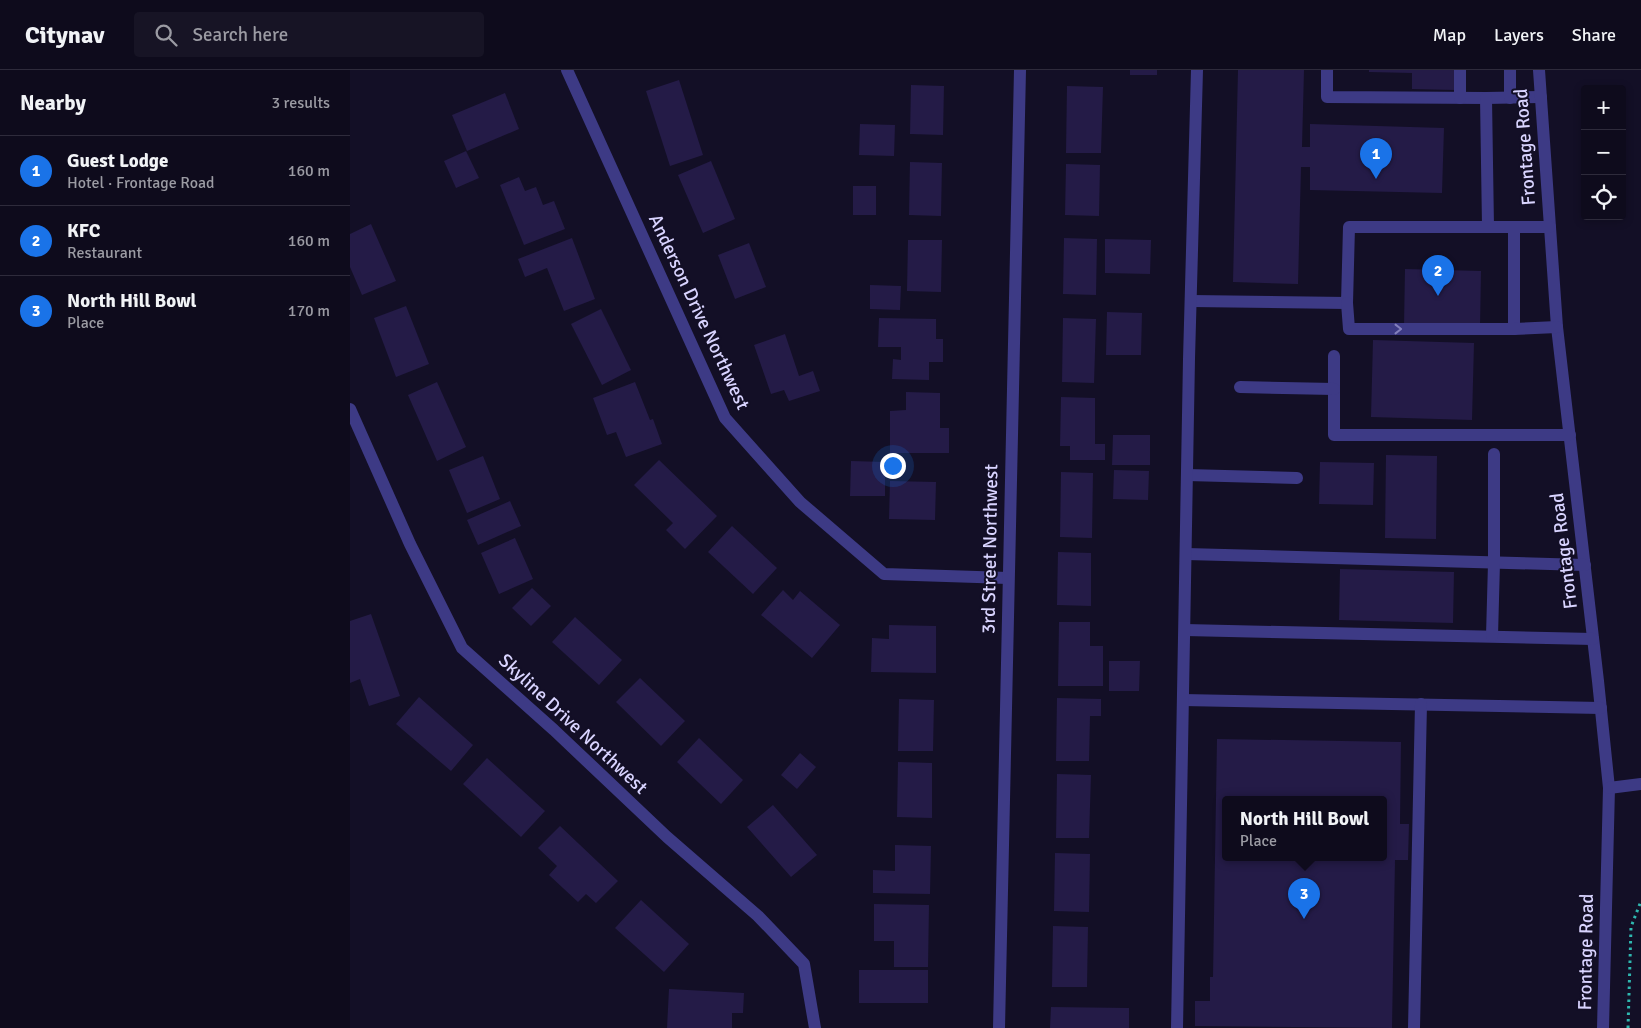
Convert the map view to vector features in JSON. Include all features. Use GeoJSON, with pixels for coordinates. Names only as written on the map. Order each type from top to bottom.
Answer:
{"type":"FeatureCollection","features":[{"type":"Feature","properties":{"kind":"street","name":"Anderson Drive Northwest"},"geometry":{"type":"LineString","coordinates":[[567,70],[725,418],[800,502],[884,574],[1008,578]]}},
{"type":"Feature","properties":{"kind":"street","name":"3rd Street Northwest"},"geometry":{"type":"LineString","coordinates":[[999,1028],[1020,70]]}},
{"type":"Feature","properties":{"kind":"street"},"geometry":{"type":"LineString","coordinates":[[1177,1028],[1187,475],[1197,70]]}},
{"type":"Feature","properties":{"kind":"street"},"geometry":{"type":"LineString","coordinates":[[1327,70],[1327,97],[1510,98],[1541,96]]}},
{"type":"Feature","properties":{"kind":"street"},"geometry":{"type":"LineString","coordinates":[[1460,70],[1460,98]]}},
{"type":"Feature","properties":{"kind":"street"},"geometry":{"type":"LineString","coordinates":[[1510,70],[1510,98]]}},
{"type":"Feature","properties":{"kind":"street","name":"Frontage Road"},"geometry":{"type":"LineString","coordinates":[[1539,70],[1557,327],[1609,788],[1603,1028]]}},
{"type":"Feature","properties":{"kind":"street"},"geometry":{"type":"LineString","coordinates":[[1486,98],[1488,227]]}},
{"type":"Feature","properties":{"kind":"street"},"geometry":{"type":"LineString","coordinates":[[1514,227],[1514,330]]}},
{"type":"Feature","properties":{"kind":"street"},"geometry":{"type":"LineString","coordinates":[[1550,227],[1348,228],[1347,303],[1349,329],[1514,330],[1557,327]]}},
{"type":"Feature","properties":{"kind":"street"},"geometry":{"type":"LineString","coordinates":[[1191,302],[1347,303]]}},
{"type":"Feature","properties":{"kind":"street"},"geometry":{"type":"LineString","coordinates":[[1334,356],[1334,435],[1570,435]]}},
{"type":"Feature","properties":{"kind":"street"},"geometry":{"type":"LineString","coordinates":[[1240,387],[1334,389]]}},
{"type":"Feature","properties":{"kind":"street","name":"Skyline Drive Northwest"},"geometry":{"type":"LineString","coordinates":[[350,409],[410,544],[462,648],[554,730],[668,838],[758,916],[804,964],[815,1028]]}},
{"type":"Feature","properties":{"kind":"street"},"geometry":{"type":"LineString","coordinates":[[1492,636],[1494,454]]}},
{"type":"Feature","properties":{"kind":"street"},"geometry":{"type":"LineString","coordinates":[[1187,475],[1297,478]]}},
{"type":"Feature","properties":{"kind":"street"},"geometry":{"type":"LineString","coordinates":[[1186,554],[1585,565]]}},
{"type":"Feature","properties":{"kind":"street"},"geometry":{"type":"LineString","coordinates":[[1185,630],[1593,639]]}},
{"type":"Feature","properties":{"kind":"street"},"geometry":{"type":"LineString","coordinates":[[1183,700],[1601,708]]}},
{"type":"Feature","properties":{"kind":"street"},"geometry":{"type":"LineString","coordinates":[[1414,1028],[1421,704]]}},
{"type":"Feature","properties":{"kind":"street"},"geometry":{"type":"LineString","coordinates":[[1609,788],[1641,784]]}},
{"type":"Feature","properties":{"kind":"path"},"geometry":{"type":"LineString","coordinates":[[1628,1028],[1631,927],[1641,901]]}},
{"type":"Feature","properties":{"kind":"building"},"geometry":{"type":"Polygon","coordinates":[[[1130,70],[1157,70],[1157,75],[1130,75],[1130,70]]]}},
{"type":"Feature","properties":{"kind":"building"},"geometry":{"type":"Polygon","coordinates":[[[1238,70],[1304,70],[1302,147],[1310,147],[1310,124],[1444,128],[1442,193],[1310,190],[1310,167],[1301,167],[1298,284],[1233,282],[1238,70]]]}},
{"type":"Feature","properties":{"kind":"building"},"geometry":{"type":"Polygon","coordinates":[[[1369,70],[1456,70],[1455,90],[1412,89],[1412,73],[1369,72],[1369,70]]]}},
{"type":"Feature","properties":{"kind":"building"},"geometry":{"type":"Polygon","coordinates":[[[679,80],[703,155],[670,166],[646,91],[679,80]]]}},
{"type":"Feature","properties":{"kind":"building"},"geometry":{"type":"Polygon","coordinates":[[[911,85],[944,86],[943,135],[910,134],[911,85]]]}},
{"type":"Feature","properties":{"kind":"building"},"geometry":{"type":"Polygon","coordinates":[[[1067,86],[1103,87],[1101,153],[1066,153],[1067,86]]]}},
{"type":"Feature","properties":{"kind":"building"},"geometry":{"type":"Polygon","coordinates":[[[505,93],[519,129],[467,151],[452,115],[505,93]]]}},
{"type":"Feature","properties":{"kind":"building"},"geometry":{"type":"Polygon","coordinates":[[[860,124],[895,125],[894,156],[859,155],[860,124]]]}},
{"type":"Feature","properties":{"kind":"building"},"geometry":{"type":"Polygon","coordinates":[[[466,151],[479,178],[456,188],[444,161],[466,151]]]}},
{"type":"Feature","properties":{"kind":"building"},"geometry":{"type":"Polygon","coordinates":[[[711,161],[735,219],[703,233],[678,175],[711,161]]]}},
{"type":"Feature","properties":{"kind":"building"},"geometry":{"type":"Polygon","coordinates":[[[910,162],[942,163],[941,216],[909,215],[910,162]]]}},
{"type":"Feature","properties":{"kind":"building"},"geometry":{"type":"Polygon","coordinates":[[[1066,164],[1100,165],[1099,216],[1065,215],[1066,164]]]}},
{"type":"Feature","properties":{"kind":"building"},"geometry":{"type":"Polygon","coordinates":[[[519,177],[525,191],[536,187],[543,205],[554,201],[565,229],[524,245],[500,185],[519,177]]]}},
{"type":"Feature","properties":{"kind":"building"},"geometry":{"type":"Polygon","coordinates":[[[853,186],[876,186],[876,215],[853,215],[853,186]]]}},
{"type":"Feature","properties":{"kind":"building"},"geometry":{"type":"Polygon","coordinates":[[[371,224],[396,281],[362,295],[350,267],[350,234],[371,224]]]}},
{"type":"Feature","properties":{"kind":"building"},"geometry":{"type":"Polygon","coordinates":[[[572,238],[595,299],[564,311],[547,268],[525,277],[518,259],[572,238]]]}},
{"type":"Feature","properties":{"kind":"building"},"geometry":{"type":"Polygon","coordinates":[[[1064,238],[1097,239],[1096,295],[1063,294],[1064,238]]]}},
{"type":"Feature","properties":{"kind":"building"},"geometry":{"type":"Polygon","coordinates":[[[1105,239],[1151,240],[1150,274],[1105,273],[1105,239]]]}},
{"type":"Feature","properties":{"kind":"building"},"geometry":{"type":"Polygon","coordinates":[[[908,240],[942,240],[941,292],[907,291],[908,240]]]}},
{"type":"Feature","properties":{"kind":"building"},"geometry":{"type":"Polygon","coordinates":[[[749,243],[766,287],[735,299],[718,255],[749,243]]]}},
{"type":"Feature","properties":{"kind":"building"},"geometry":{"type":"Polygon","coordinates":[[[1405,269],[1481,271],[1480,327],[1404,326],[1405,269]]]}},
{"type":"Feature","properties":{"kind":"building"},"geometry":{"type":"Polygon","coordinates":[[[870,285],[901,286],[900,310],[870,309],[870,285]]]}},
{"type":"Feature","properties":{"kind":"building"},"geometry":{"type":"Polygon","coordinates":[[[406,306],[429,364],[396,377],[374,318],[406,306]]]}},
{"type":"Feature","properties":{"kind":"building"},"geometry":{"type":"Polygon","coordinates":[[[601,309],[631,370],[602,385],[571,324],[601,309]]]}},
{"type":"Feature","properties":{"kind":"building"},"geometry":{"type":"Polygon","coordinates":[[[1107,312],[1142,313],[1141,355],[1106,355],[1107,312]]]}},
{"type":"Feature","properties":{"kind":"building"},"geometry":{"type":"Polygon","coordinates":[[[879,318],[936,319],[936,339],[943,339],[943,362],[929,362],[929,380],[892,379],[893,359],[901,360],[901,347],[878,347],[879,318]]]}},
{"type":"Feature","properties":{"kind":"building"},"geometry":{"type":"Polygon","coordinates":[[[1063,318],[1096,319],[1094,383],[1062,382],[1063,318]]]}},
{"type":"Feature","properties":{"kind":"building"},"geometry":{"type":"Polygon","coordinates":[[[785,334],[799,376],[813,371],[820,391],[789,401],[784,390],[771,394],[754,345],[785,334]]]}},
{"type":"Feature","properties":{"kind":"building"},"geometry":{"type":"Polygon","coordinates":[[[1373,340],[1474,343],[1472,420],[1371,417],[1373,340]]]}},
{"type":"Feature","properties":{"kind":"building"},"geometry":{"type":"Polygon","coordinates":[[[437,382],[466,447],[437,461],[408,395],[437,382]]]}},
{"type":"Feature","properties":{"kind":"building"},"geometry":{"type":"Polygon","coordinates":[[[635,382],[650,420],[653,419],[662,444],[626,457],[616,432],[607,435],[593,398],[635,382]]]}},
{"type":"Feature","properties":{"kind":"building"},"geometry":{"type":"Polygon","coordinates":[[[906,392],[940,393],[940,428],[949,428],[949,453],[890,453],[890,411],[906,410],[906,392]]]}},
{"type":"Feature","properties":{"kind":"building"},"geometry":{"type":"Polygon","coordinates":[[[1061,397],[1095,398],[1095,444],[1105,444],[1105,460],[1070,460],[1070,446],[1060,446],[1061,397]]]}},
{"type":"Feature","properties":{"kind":"building"},"geometry":{"type":"Polygon","coordinates":[[[1113,435],[1150,435],[1150,465],[1112,465],[1113,435]]]}},
{"type":"Feature","properties":{"kind":"building"},"geometry":{"type":"Polygon","coordinates":[[[1386,455],[1437,456],[1436,539],[1385,538],[1386,455]]]}},
{"type":"Feature","properties":{"kind":"building"},"geometry":{"type":"Polygon","coordinates":[[[483,456],[500,499],[467,513],[449,470],[483,456]]]}},
{"type":"Feature","properties":{"kind":"building"},"geometry":{"type":"Polygon","coordinates":[[[659,460],[717,516],[685,549],[666,530],[673,523],[634,485],[659,460]]]}},
{"type":"Feature","properties":{"kind":"building"},"geometry":{"type":"Polygon","coordinates":[[[851,461],[885,462],[885,496],[850,496],[851,461]]]}},
{"type":"Feature","properties":{"kind":"building"},"geometry":{"type":"Polygon","coordinates":[[[1320,462],[1374,463],[1373,505],[1319,504],[1320,462]]]}},
{"type":"Feature","properties":{"kind":"building"},"geometry":{"type":"Polygon","coordinates":[[[1114,470],[1149,471],[1148,500],[1113,499],[1114,470]]]}},
{"type":"Feature","properties":{"kind":"building"},"geometry":{"type":"Polygon","coordinates":[[[1061,472],[1093,473],[1092,538],[1060,537],[1061,472]]]}},
{"type":"Feature","properties":{"kind":"building"},"geometry":{"type":"Polygon","coordinates":[[[890,481],[936,482],[935,520],[889,519],[890,481]]]}},
{"type":"Feature","properties":{"kind":"building"},"geometry":{"type":"Polygon","coordinates":[[[510,501],[521,526],[478,545],[467,520],[510,501]]]}},
{"type":"Feature","properties":{"kind":"building"},"geometry":{"type":"Polygon","coordinates":[[[732,526],[777,568],[753,594],[708,552],[732,526]]]}},
{"type":"Feature","properties":{"kind":"building"},"geometry":{"type":"Polygon","coordinates":[[[515,538],[533,579],[499,594],[481,553],[515,538]]]}},
{"type":"Feature","properties":{"kind":"building"},"geometry":{"type":"Polygon","coordinates":[[[1058,552],[1091,553],[1091,606],[1057,605],[1058,552]]]}},
{"type":"Feature","properties":{"kind":"building"},"geometry":{"type":"Polygon","coordinates":[[[1340,569],[1454,572],[1453,623],[1339,620],[1340,569]]]}},
{"type":"Feature","properties":{"kind":"building"},"geometry":{"type":"Polygon","coordinates":[[[532,588],[551,606],[531,626],[512,608],[532,588]]]}},
{"type":"Feature","properties":{"kind":"building"},"geometry":{"type":"Polygon","coordinates":[[[783,590],[793,600],[800,591],[840,625],[812,658],[761,615],[783,590]]]}},
{"type":"Feature","properties":{"kind":"building"},"geometry":{"type":"Polygon","coordinates":[[[371,614],[400,696],[369,706],[360,679],[350,683],[350,621],[371,614]]]}},
{"type":"Feature","properties":{"kind":"building"},"geometry":{"type":"Polygon","coordinates":[[[575,617],[622,660],[599,685],[552,642],[575,617]]]}},
{"type":"Feature","properties":{"kind":"building"},"geometry":{"type":"Polygon","coordinates":[[[1059,622],[1090,622],[1090,646],[1103,646],[1103,686],[1058,686],[1059,622]]]}},
{"type":"Feature","properties":{"kind":"building"},"geometry":{"type":"Polygon","coordinates":[[[889,625],[936,626],[936,673],[871,672],[872,638],[889,639],[889,625]]]}},
{"type":"Feature","properties":{"kind":"building"},"geometry":{"type":"Polygon","coordinates":[[[1109,661],[1140,661],[1139,691],[1109,691],[1109,661]]]}},
{"type":"Feature","properties":{"kind":"building"},"geometry":{"type":"Polygon","coordinates":[[[640,678],[685,721],[661,746],[616,702],[640,678]]]}},
{"type":"Feature","properties":{"kind":"building"},"geometry":{"type":"Polygon","coordinates":[[[419,697],[473,745],[451,771],[396,724],[419,697]]]}},
{"type":"Feature","properties":{"kind":"building"},"geometry":{"type":"Polygon","coordinates":[[[1057,698],[1101,699],[1101,716],[1090,716],[1089,761],[1056,761],[1057,698]]]}},
{"type":"Feature","properties":{"kind":"building"},"geometry":{"type":"Polygon","coordinates":[[[899,699],[934,700],[933,751],[898,751],[899,699]]]}},
{"type":"Feature","properties":{"kind":"building"},"geometry":{"type":"Polygon","coordinates":[[[699,738],[743,780],[721,804],[677,762],[699,738]]]}},
{"type":"Feature","properties":{"kind":"building"},"geometry":{"type":"Polygon","coordinates":[[[1217,739],[1401,742],[1400,824],[1409,824],[1408,860],[1395,860],[1392,1028],[1195,1026],[1195,1001],[1210,1001],[1210,977],[1213,977],[1217,739]]]}},
{"type":"Feature","properties":{"kind":"building"},"geometry":{"type":"Polygon","coordinates":[[[800,753],[816,767],[797,789],[781,775],[800,753]]]}},
{"type":"Feature","properties":{"kind":"building"},"geometry":{"type":"Polygon","coordinates":[[[487,758],[545,811],[521,837],[463,784],[487,758]]]}},
{"type":"Feature","properties":{"kind":"building"},"geometry":{"type":"Polygon","coordinates":[[[898,762],[932,763],[932,818],[897,817],[898,762]]]}},
{"type":"Feature","properties":{"kind":"building"},"geometry":{"type":"Polygon","coordinates":[[[1057,774],[1091,775],[1089,838],[1056,838],[1057,774]]]}},
{"type":"Feature","properties":{"kind":"building"},"geometry":{"type":"Polygon","coordinates":[[[773,805],[817,855],[791,877],[747,827],[773,805]]]}},
{"type":"Feature","properties":{"kind":"building"},"geometry":{"type":"Polygon","coordinates":[[[560,826],[618,881],[596,903],[586,894],[578,902],[549,875],[557,866],[538,848],[560,826]]]}},
{"type":"Feature","properties":{"kind":"building"},"geometry":{"type":"Polygon","coordinates":[[[895,845],[931,846],[930,894],[873,893],[873,870],[895,871],[895,845]]]}},
{"type":"Feature","properties":{"kind":"building"},"geometry":{"type":"Polygon","coordinates":[[[1055,853],[1090,854],[1089,912],[1054,911],[1055,853]]]}},
{"type":"Feature","properties":{"kind":"building"},"geometry":{"type":"Polygon","coordinates":[[[641,900],[689,944],[664,972],[615,928],[641,900]]]}},
{"type":"Feature","properties":{"kind":"building"},"geometry":{"type":"Polygon","coordinates":[[[874,904],[929,905],[928,967],[894,967],[894,941],[874,941],[874,904]]]}},
{"type":"Feature","properties":{"kind":"building"},"geometry":{"type":"Polygon","coordinates":[[[1053,926],[1088,927],[1087,987],[1052,987],[1053,926]]]}},
{"type":"Feature","properties":{"kind":"building"},"geometry":{"type":"Polygon","coordinates":[[[859,970],[928,970],[928,1003],[859,1003],[859,970]]]}},
{"type":"Feature","properties":{"kind":"building"},"geometry":{"type":"Polygon","coordinates":[[[669,989],[744,993],[743,1013],[732,1013],[732,1028],[667,1028],[669,989]]]}},
{"type":"Feature","properties":{"kind":"building"},"geometry":{"type":"Polygon","coordinates":[[[1051,1007],[1129,1008],[1129,1028],[1050,1028],[1051,1007]]]}},
{"type":"Feature","properties":{"kind":"place","name":"Guest Lodge"},"geometry":{"type":"Point","coordinates":[1376,179]}},
{"type":"Feature","properties":{"kind":"place","name":"KFC"},"geometry":{"type":"Point","coordinates":[1438,296]}},
{"type":"Feature","properties":{"kind":"place","name":"North Hill Bowl"},"geometry":{"type":"Point","coordinates":[1304,919]}}]}
